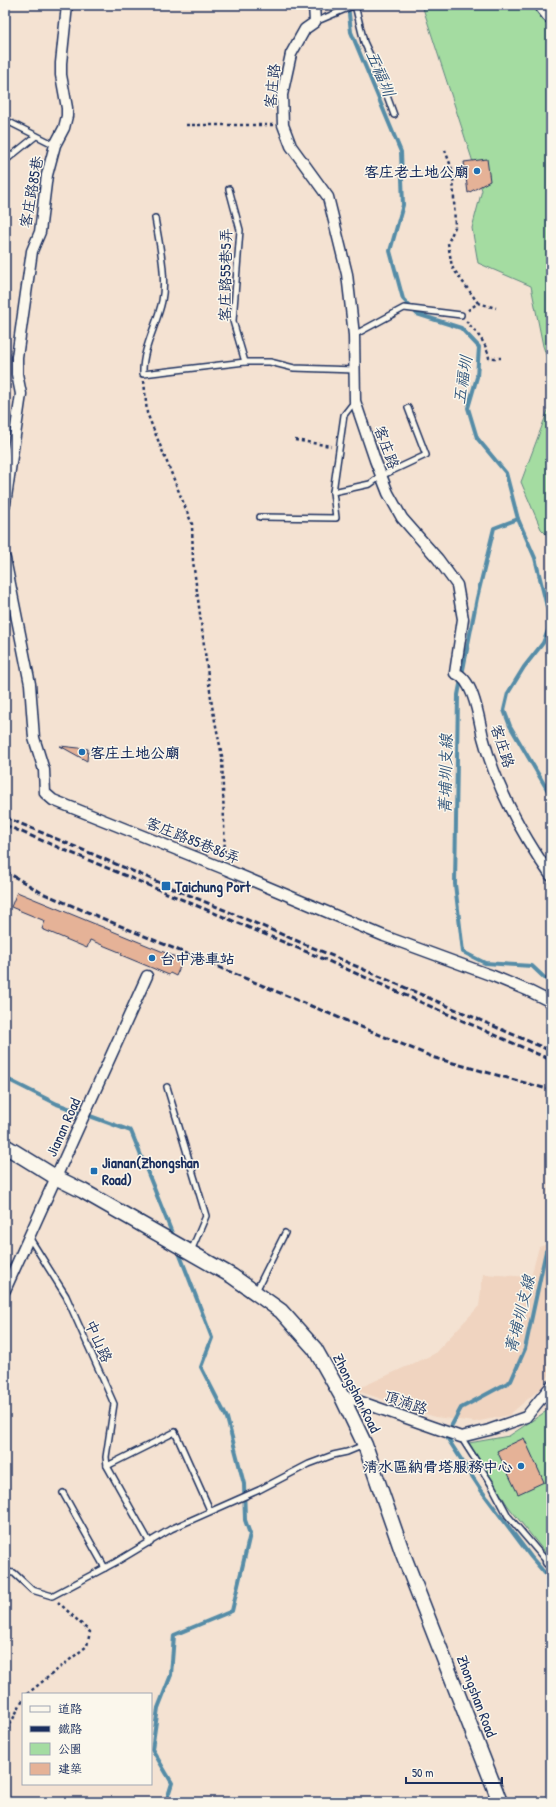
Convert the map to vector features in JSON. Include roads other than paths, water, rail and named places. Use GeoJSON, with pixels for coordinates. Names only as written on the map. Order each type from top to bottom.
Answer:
{"type":"FeatureCollection","features":[{"type":"Feature","properties":{"kind":"highway"},"geometry":{"type":"LineString","coordinates":[[544,5],[551,14]]}},
{"type":"Feature","properties":{"kind":"street","name":"客庄路85巷"},"geometry":{"type":"LineString","coordinates":[[5,504],[21,394],[17,374],[17,357],[32,251],[40,232],[47,175],[55,145],[64,128],[67,116],[61,75],[61,63],[67,5]]}},
{"type":"Feature","properties":{"kind":"street"},"geometry":{"type":"LineString","coordinates":[[314,5],[315,22]]}},
{"type":"Feature","properties":{"kind":"street","name":"客庄路"},"geometry":{"type":"LineString","coordinates":[[315,22],[305,29],[291,54],[282,95],[283,125],[291,146],[328,197],[347,274],[354,335],[356,370],[355,401],[388,493],[402,518],[457,585],[463,620],[455,672],[460,674],[473,694],[490,763],[513,815],[551,876]]}},
{"type":"Feature","properties":{"kind":"street","name":"客庄路85巷86弄"},"geometry":{"type":"LineString","coordinates":[[5,560],[30,684],[34,738],[44,770],[45,793],[53,800],[83,814],[225,869],[384,936],[493,976],[551,1002]]}},
{"type":"Feature","properties":{"kind":"street","name":"Jianan Road"},"geometry":{"type":"LineString","coordinates":[[5,1290],[28,1236],[56,1178],[147,976]]}},
{"type":"Feature","properties":{"kind":"street","name":"Zhongshan Road"},"geometry":{"type":"LineString","coordinates":[[5,1146],[56,1178],[83,1191],[232,1276],[281,1311],[314,1349],[341,1395],[364,1445],[403,1554],[500,1802]]}},
{"type":"Feature","properties":{"kind":"street"},"geometry":{"type":"LineString","coordinates":[[461,1437],[490,1430],[526,1417],[551,1386]]}},
{"type":"Feature","properties":{"kind":"street","name":"頂湳路"},"geometry":{"type":"LineString","coordinates":[[341,1395],[461,1437]]}},
{"type":"Feature","properties":{"kind":"lane"},"geometry":{"type":"LineString","coordinates":[[315,22],[355,5],[364,42],[381,79],[394,115]]}},
{"type":"Feature","properties":{"kind":"lane"},"geometry":{"type":"LineString","coordinates":[[5,120],[55,145]]}},
{"type":"Feature","properties":{"kind":"lane"},"geometry":{"type":"LineString","coordinates":[[5,161],[36,136]]}},
{"type":"Feature","properties":{"kind":"lane","name":"客庄路55巷5弄"},"geometry":{"type":"LineString","coordinates":[[229,189],[240,230],[233,321],[245,362]]}},
{"type":"Feature","properties":{"kind":"lane"},"geometry":{"type":"LineString","coordinates":[[155,218],[163,266],[162,299],[143,362],[143,374],[245,362],[270,362],[294,368],[356,370]]}},
{"type":"Feature","properties":{"kind":"lane"},"geometry":{"type":"LineString","coordinates":[[354,335],[404,308],[461,315]]}},
{"type":"Feature","properties":{"kind":"lane"},"geometry":{"type":"LineString","coordinates":[[260,517],[336,518],[333,492],[344,415],[355,401]]}},
{"type":"Feature","properties":{"kind":"lane"},"geometry":{"type":"LineString","coordinates":[[333,492],[370,484],[381,476],[426,455],[408,408]]}},
{"type":"Feature","properties":{"kind":"lane"},"geometry":{"type":"LineString","coordinates":[[167,1086],[206,1216],[190,1252]]}},
{"type":"Feature","properties":{"kind":"lane"},"geometry":{"type":"LineString","coordinates":[[255,1292],[285,1233]]}},
{"type":"Feature","properties":{"kind":"lane","name":"中山路"},"geometry":{"type":"LineString","coordinates":[[28,1236],[66,1296],[114,1404],[106,1457],[108,1466],[150,1543]]}},
{"type":"Feature","properties":{"kind":"lane"},"geometry":{"type":"LineString","coordinates":[[108,1466],[175,1432],[210,1510]]}},
{"type":"Feature","properties":{"kind":"lane"},"geometry":{"type":"LineString","coordinates":[[461,1437],[491,1484],[508,1516],[550,1564]]}},
{"type":"Feature","properties":{"kind":"lane"},"geometry":{"type":"LineString","coordinates":[[5,1572],[14,1573],[32,1590],[52,1596],[150,1543],[171,1529],[210,1510],[259,1490],[309,1464],[364,1445]]}},
{"type":"Feature","properties":{"kind":"lane"},"geometry":{"type":"LineString","coordinates":[[63,1493],[105,1568]]}},
{"type":"Feature","properties":{"kind":"waterway","name":"五福圳"},"geometry":{"type":"LineString","coordinates":[[348,5],[351,32],[401,152],[403,205],[390,251],[403,299],[417,314],[461,328],[479,347],[477,377],[468,408],[477,438],[506,473],[518,519],[535,558],[551,623],[543,643],[524,667],[508,693],[504,710],[510,726],[551,796]]}},
{"type":"Feature","properties":{"kind":"waterway","name":"菁埔圳支線"},"geometry":{"type":"LineString","coordinates":[[518,519],[494,528],[477,598],[458,695],[455,884],[463,952],[485,963],[532,966],[551,984]]}},
{"type":"Feature","properties":{"kind":"waterway"},"geometry":{"type":"LineString","coordinates":[[5,1078],[57,1104],[131,1131],[174,1238]]}},
{"type":"Feature","properties":{"kind":"waterway","name":"菁埔圳支線"},"geometry":{"type":"LineString","coordinates":[[551,1249],[546,1251],[525,1349],[511,1381],[461,1408],[446,1436],[481,1490],[531,1557],[549,1578],[551,1607]]}},
{"type":"Feature","properties":{"kind":"waterway"},"geometry":{"type":"LineString","coordinates":[[166,1802],[172,1783],[152,1749],[158,1708],[171,1675],[174,1635],[232,1611],[250,1534],[245,1520],[244,1484],[227,1418],[201,1367],[212,1338],[178,1250]]}},
{"type":"Feature","properties":{"kind":"railway"},"geometry":{"type":"LineString","coordinates":[[5,817],[328,954],[551,1051]]}},
{"type":"Feature","properties":{"kind":"railway"},"geometry":{"type":"LineString","coordinates":[[5,825],[326,960],[551,1060]]}},
{"type":"Feature","properties":{"kind":"railway"},"geometry":{"type":"LineString","coordinates":[[5,871],[42,893],[435,1058],[551,1090]]}},
{"type":"Feature","properties":{"kind":"place","name":"客庄老土地公廟"},"geometry":{"type":"Point","coordinates":[477,171]}},
{"type":"Feature","properties":{"kind":"place","name":"客庄土地公廟"},"geometry":{"type":"Point","coordinates":[82,752]}},
{"type":"Feature","properties":{"kind":"place","name":"Taichung Port"},"geometry":{"type":"Point","coordinates":[166,886]}},
{"type":"Feature","properties":{"kind":"place","name":"台中港車站"},"geometry":{"type":"Point","coordinates":[152,958]}},
{"type":"Feature","properties":{"kind":"place","name":"Jianan(Zhongshan Road)"},"geometry":{"type":"Point","coordinates":[94,1171]}},
{"type":"Feature","properties":{"kind":"place","name":"清水區納骨塔服務中心"},"geometry":{"type":"Point","coordinates":[521,1466]}}]}
